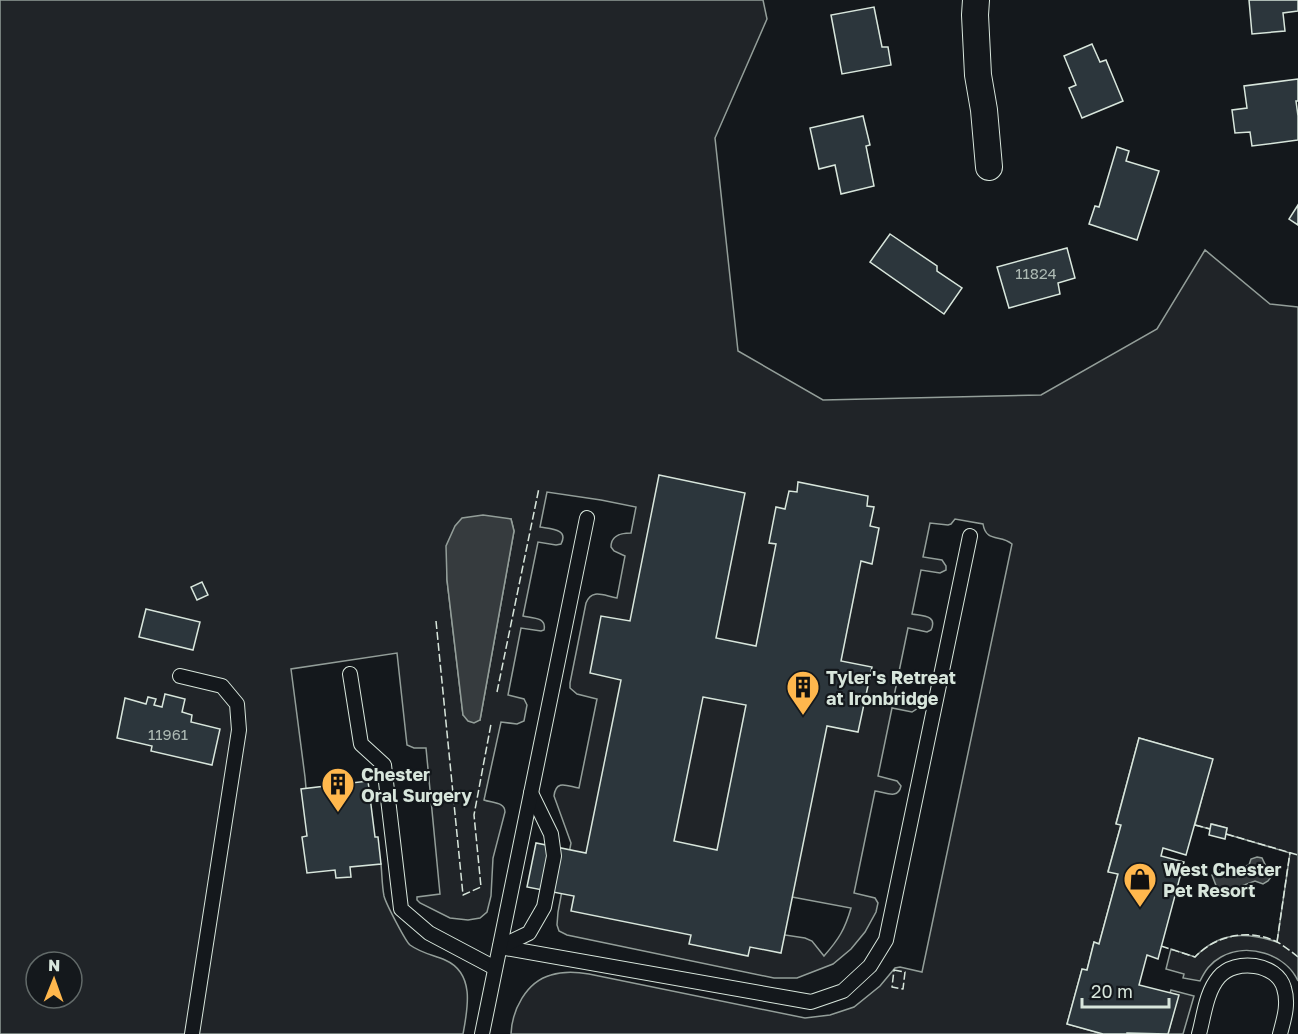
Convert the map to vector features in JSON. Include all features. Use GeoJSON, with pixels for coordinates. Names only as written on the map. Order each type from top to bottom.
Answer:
{"type":"FeatureCollection","features":[{"type":"Feature","properties":{"kind":"street"},"geometry":{"type":"LineString","coordinates":[[976,0],[978,75],[984,110],[989,167]]}},
{"type":"Feature","properties":{"kind":"lane"},"geometry":{"type":"LineString","coordinates":[[482,1034],[586,518]]}},
{"type":"Feature","properties":{"kind":"lane"},"geometry":{"type":"LineString","coordinates":[[500,947],[811,1002],[843,992],[870,966],[886,940],[970,536]]}},
{"type":"Feature","properties":{"kind":"lane"},"geometry":{"type":"LineString","coordinates":[[350,674],[361,744],[384,765],[401,909],[429,933],[495,968]]}},
{"type":"Feature","properties":{"kind":"lane"},"geometry":{"type":"LineString","coordinates":[[180,676],[222,686],[237,704],[238,730],[192,1034]]}},
{"type":"Feature","properties":{"kind":"lane"},"geometry":{"type":"LineString","coordinates":[[500,947],[530,933],[544,907],[554,856],[551,834],[531,793]]}},
{"type":"Feature","properties":{"kind":"lane"},"geometry":{"type":"LineString","coordinates":[[1199,1034],[1210,992],[1218,977],[1230,968],[1245,965],[1264,969],[1279,977],[1287,1005],[1280,1034]]}},
{"type":"Feature","properties":{"kind":"shaded area"},"geometry":{"type":"Polygon","coordinates":[[[0,0],[763,0],[767,19],[715,138],[738,351],[823,400],[1041,395],[1157,329],[1205,250],[1270,304],[1298,307],[1298,981],[1285,964],[1265,953],[1254,951],[1231,953],[1221,957],[1208,968],[1200,981],[1183,978],[1184,974],[1166,969],[1171,949],[1195,957],[1214,942],[1234,936],[1255,936],[1277,942],[1290,853],[1226,834],[1227,828],[1212,824],[1210,829],[1195,825],[1212,759],[1139,738],[1116,823],[1121,825],[1108,871],[1118,874],[1099,944],[1094,942],[1087,970],[1082,969],[1067,1024],[1103,1034],[511,1034],[514,1016],[528,990],[542,979],[561,973],[589,974],[805,1018],[830,1015],[854,1007],[880,986],[895,968],[922,972],[1012,544],[987,534],[983,524],[955,519],[948,525],[930,523],[923,557],[942,560],[946,570],[940,573],[921,570],[912,614],[928,617],[933,625],[927,632],[908,628],[894,696],[915,700],[918,708],[912,712],[892,708],[878,776],[897,781],[901,786],[894,794],[875,791],[854,893],[875,898],[878,903],[876,912],[865,932],[851,949],[833,964],[797,978],[774,978],[567,935],[559,931],[558,912],[571,843],[554,796],[560,785],[579,788],[597,699],[577,694],[570,688],[570,683],[586,603],[595,594],[617,598],[625,556],[614,551],[611,543],[617,536],[631,533],[636,507],[547,492],[540,527],[558,531],[563,535],[563,539],[561,544],[556,545],[538,542],[523,616],[541,620],[544,630],[521,628],[508,695],[524,699],[527,705],[524,721],[517,724],[501,722],[484,800],[503,806],[505,812],[493,858],[491,896],[487,912],[480,918],[468,920],[450,918],[417,900],[417,897],[440,894],[426,748],[414,748],[407,745],[397,653],[291,669],[305,777],[313,866],[376,860],[381,864],[384,896],[410,945],[445,960],[461,973],[467,992],[467,1013],[463,1034],[0,1034],[0,0]],[[511,519],[447,546],[447,580],[463,715],[480,720],[514,531],[511,519]],[[792,897],[778,934],[812,941],[824,956],[841,934],[851,908],[792,897]]]}},
{"type":"Feature","properties":{"kind":"shaded area"},"geometry":{"type":"Polygon","coordinates":[[[483,515],[511,519],[514,531],[480,720],[474,723],[468,721],[463,715],[447,580],[446,546],[455,526],[462,518],[483,515]]]}},
{"type":"Feature","properties":{"kind":"shaded area"},"geometry":{"type":"Polygon","coordinates":[[[1262,858],[1271,877],[1268,881],[1263,884],[1255,881],[1233,889],[1230,895],[1220,896],[1212,875],[1214,872],[1221,869],[1229,871],[1249,865],[1251,859],[1262,858]]]}},
{"type":"Feature","properties":{"kind":"shaded area"},"geometry":{"type":"Polygon","coordinates":[[[1171,990],[1194,996],[1183,1034],[1168,1034],[1178,995],[1170,993],[1171,990]]]}},
{"type":"Feature","properties":{"kind":"building"},"geometry":{"type":"Polygon","coordinates":[[[1249,0],[1298,0],[1298,11],[1283,13],[1285,31],[1252,34],[1249,0]]]}},
{"type":"Feature","properties":{"kind":"building"},"geometry":{"type":"Polygon","coordinates":[[[874,7],[882,47],[888,47],[891,65],[842,74],[831,15],[874,7]]]}},
{"type":"Feature","properties":{"kind":"building"},"geometry":{"type":"Polygon","coordinates":[[[1092,44],[1100,62],[1106,60],[1123,101],[1082,118],[1069,88],[1076,85],[1064,56],[1092,44]]]}},
{"type":"Feature","properties":{"kind":"building"},"geometry":{"type":"Polygon","coordinates":[[[1298,79],[1298,101],[1296,101],[1298,140],[1252,146],[1250,132],[1235,133],[1232,110],[1247,108],[1244,86],[1298,79]]]}},
{"type":"Feature","properties":{"kind":"building"},"geometry":{"type":"Polygon","coordinates":[[[863,116],[870,145],[866,146],[874,186],[841,194],[835,165],[819,169],[810,128],[863,116]]]}},
{"type":"Feature","properties":{"kind":"building"},"geometry":{"type":"Polygon","coordinates":[[[1117,147],[1129,151],[1126,161],[1159,171],[1137,240],[1089,224],[1095,206],[1099,207],[1117,147]]]}},
{"type":"Feature","properties":{"kind":"building"},"geometry":{"type":"Polygon","coordinates":[[[1298,205],[1298,225],[1289,219],[1298,205]]]}},
{"type":"Feature","properties":{"kind":"building"},"geometry":{"type":"Polygon","coordinates":[[[890,234],[937,266],[937,271],[962,288],[944,314],[870,262],[890,234]]]}},
{"type":"Feature","properties":{"kind":"building"},"geometry":{"type":"Polygon","coordinates":[[[1067,248],[1075,278],[1058,283],[1060,294],[1009,308],[997,267],[1067,248]]]}},
{"type":"Feature","properties":{"kind":"building","name":"Tyler's Retreat at Ironbridge"},"geometry":{"type":"Polygon","coordinates":[[[659,475],[745,493],[716,638],[756,646],[776,544],[769,543],[776,507],[785,509],[789,491],[797,492],[798,482],[868,496],[867,506],[874,507],[870,526],[879,528],[872,564],[861,561],[841,661],[872,667],[858,732],[827,726],[781,953],[750,947],[748,956],[689,944],[691,935],[571,911],[574,896],[527,887],[536,843],[586,853],[621,680],[590,673],[601,616],[630,621],[659,475]],[[703,697],[674,841],[717,850],[746,705],[703,697]]]}},
{"type":"Feature","properties":{"kind":"building"},"geometry":{"type":"Polygon","coordinates":[[[202,582],[208,595],[197,600],[191,587],[202,582]]]}},
{"type":"Feature","properties":{"kind":"building"},"geometry":{"type":"Polygon","coordinates":[[[146,609],[200,622],[193,650],[139,637],[146,609]]]}},
{"type":"Feature","properties":{"kind":"building"},"geometry":{"type":"Polygon","coordinates":[[[165,694],[185,699],[182,712],[192,715],[191,722],[220,729],[212,765],[151,751],[152,746],[117,738],[125,698],[146,704],[148,697],[156,699],[154,705],[162,707],[165,694]]]}},
{"type":"Feature","properties":{"kind":"building","name":"West Chester Pet Resort"},"geometry":{"type":"Polygon","coordinates":[[[1139,738],[1213,759],[1186,855],[1163,848],[1161,856],[1184,862],[1158,959],[1147,955],[1139,985],[1179,995],[1168,1034],[1103,1034],[1067,1024],[1082,969],[1087,970],[1094,942],[1099,944],[1118,874],[1108,872],[1121,825],[1116,824],[1139,738]]]}},
{"type":"Feature","properties":{"kind":"building","name":"Chester Oral Surgery"},"geometry":{"type":"Polygon","coordinates":[[[368,781],[381,864],[350,867],[351,877],[336,878],[335,870],[307,873],[302,837],[307,836],[301,789],[368,781]]]}},
{"type":"Feature","properties":{"kind":"building"},"geometry":{"type":"Polygon","coordinates":[[[1211,824],[1227,828],[1225,839],[1209,835],[1211,824]]]}},
{"type":"Feature","properties":{"kind":"fence"},"geometry":{"type":"LineString","coordinates":[[497,692],[539,488]]}},
{"type":"Feature","properties":{"kind":"fence"},"geometry":{"type":"LineString","coordinates":[[436,621],[463,895],[481,887],[474,815],[491,724]]}},
{"type":"Feature","properties":{"kind":"fence"},"geometry":{"type":"LineString","coordinates":[[1195,825],[1210,829]]}},
{"type":"Feature","properties":{"kind":"fence"},"geometry":{"type":"LineString","coordinates":[[1226,834],[1298,855]]}},
{"type":"Feature","properties":{"kind":"fence"},"geometry":{"type":"LineString","coordinates":[[1277,942],[1290,852]]}},
{"type":"Feature","properties":{"kind":"fence"},"geometry":{"type":"LineString","coordinates":[[1161,946],[1195,957],[1213,943],[1246,935],[1268,938],[1298,957]]}},
{"type":"Feature","properties":{"kind":"fence"},"geometry":{"type":"LineString","coordinates":[[894,970],[905,972],[903,989],[892,987],[894,970]]}},
{"type":"Feature","properties":{"kind":"place","name":"Tyler's Retreat at Ironbridge"},"geometry":{"type":"Point","coordinates":[803,716]}},
{"type":"Feature","properties":{"kind":"place","name":"Chester Oral Surgery"},"geometry":{"type":"Point","coordinates":[338,813]}},
{"type":"Feature","properties":{"kind":"place","name":"West Chester Pet Resort"},"geometry":{"type":"Point","coordinates":[1140,908]}}]}
